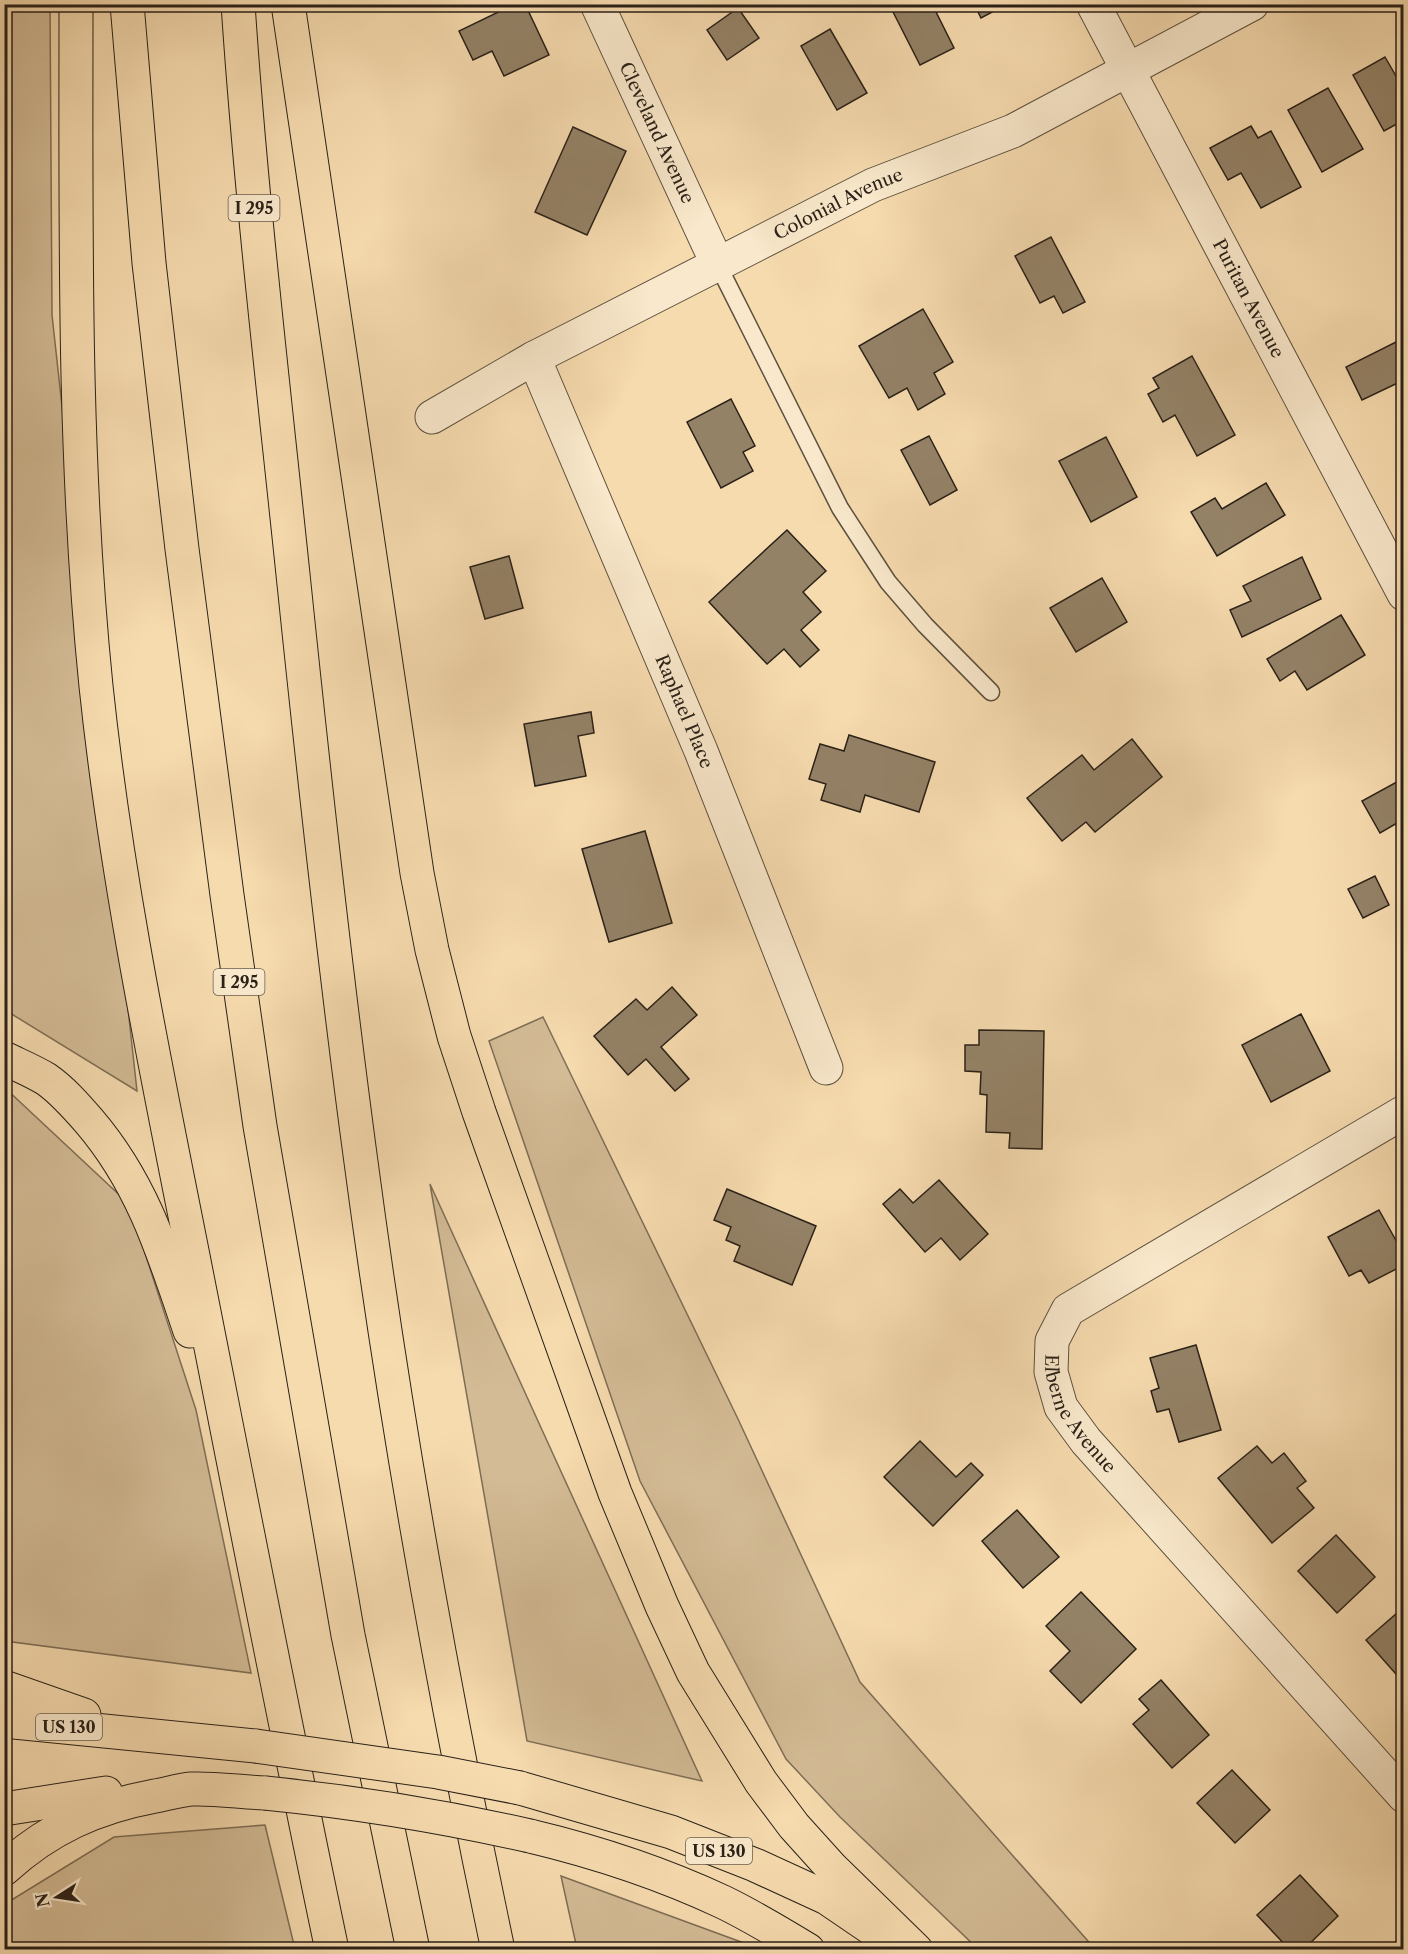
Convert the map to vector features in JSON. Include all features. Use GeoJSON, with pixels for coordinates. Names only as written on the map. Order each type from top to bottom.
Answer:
{"type":"FeatureCollection","features":[{"type":"Feature","properties":{"kind":"highway"},"geometry":{"type":"LineString","coordinates":[[76,4],[78,389],[87,584],[96,685],[110,798],[134,955],[332,1950]]}},
{"type":"Feature","properties":{"kind":"highway","name":"I 295"},"geometry":{"type":"LineString","coordinates":[[127,4],[149,263],[182,549],[226,895],[260,1126],[348,1635],[413,1950]]}},
{"type":"Feature","properties":{"kind":"highway","name":"I 295"},"geometry":{"type":"LineString","coordinates":[[238,4],[250,166],[315,783],[361,1166],[423,1560],[454,1733],[498,1950]]}},
{"type":"Feature","properties":{"kind":"highway"},"geometry":{"type":"LineString","coordinates":[[288,4],[417,873],[432,950],[465,1069],[615,1493],[662,1606],[693,1672],[760,1782],[794,1826],[831,1867],[916,1950]]}},
{"type":"Feature","properties":{"kind":"highway"},"geometry":{"type":"LineString","coordinates":[[4,1059],[46,1080],[76,1106],[123,1166],[143,1203],[163,1250],[232,1455]]}},
{"type":"Feature","properties":{"kind":"highway"},"geometry":{"type":"LineString","coordinates":[[4,1688],[134,1732]]}},
{"type":"Feature","properties":{"kind":"highway","name":"US 130"},"geometry":{"type":"LineString","coordinates":[[4,1721],[134,1732],[256,1746],[438,1772],[520,1788],[671,1832],[755,1864],[827,1898],[903,1950]]}},
{"type":"Feature","properties":{"kind":"highway"},"geometry":{"type":"LineString","coordinates":[[4,1869],[23,1852],[75,1819],[138,1799],[190,1789]]}},
{"type":"Feature","properties":{"kind":"highway"},"geometry":{"type":"LineString","coordinates":[[4,1809],[139,1790],[190,1789],[265,1793],[456,1819],[578,1848],[682,1884],[725,1903],[808,1950]]}},
{"type":"Feature","properties":{"kind":"street","name":"Cleveland Avenue"},"geometry":{"type":"LineString","coordinates":[[597,4],[717,263]]}},
{"type":"Feature","properties":{"kind":"street","name":"Puritan Avenue"},"geometry":{"type":"LineString","coordinates":[[1093,4],[1404,594]]}},
{"type":"Feature","properties":{"kind":"street","name":"Colonial Avenue"},"geometry":{"type":"LineString","coordinates":[[432,417],[534,358],[873,184],[1013,131],[1252,4]]}},
{"type":"Feature","properties":{"kind":"street","name":"Raphael Place"},"geometry":{"type":"LineString","coordinates":[[534,358],[701,751],[826,1068]]}},
{"type":"Feature","properties":{"kind":"street","name":"Elberne Avenue"},"geometry":{"type":"LineString","coordinates":[[1404,1112],[1068,1310],[1052,1341],[1051,1372],[1061,1407],[1086,1441],[1404,1796]]}},
{"type":"Feature","properties":{"kind":"lane"},"geometry":{"type":"LineString","coordinates":[[717,263],[840,508],[888,582],[925,625],[992,693]]}},
{"type":"Feature","properties":{"kind":"shaded area"},"geometry":{"type":"Polygon","coordinates":[[[4,5],[50,5],[52,315],[137,1091],[5,1010],[4,5]]]}},
{"type":"Feature","properties":{"kind":"shaded area"},"geometry":{"type":"Polygon","coordinates":[[[543,1017],[738,1419],[860,1682],[1095,1949],[978,1949],[840,1817],[786,1759],[640,1481],[489,1041],[543,1017]]]}},
{"type":"Feature","properties":{"kind":"shaded area"},"geometry":{"type":"Polygon","coordinates":[[[4,1087],[129,1204],[196,1410],[251,1673],[5,1641],[4,1087]]]}},
{"type":"Feature","properties":{"kind":"shaded area"},"geometry":{"type":"Polygon","coordinates":[[[430,1184],[702,1781],[527,1741],[430,1184]]]}},
{"type":"Feature","properties":{"kind":"shaded area"},"geometry":{"type":"Polygon","coordinates":[[[265,1825],[295,1949],[5,1949],[5,1904],[114,1837],[265,1825]]]}},
{"type":"Feature","properties":{"kind":"shaded area"},"geometry":{"type":"Polygon","coordinates":[[[561,1876],[744,1943],[754,1949],[577,1949],[561,1876]]]}},
{"type":"Feature","properties":{"kind":"building"},"geometry":{"type":"Polygon","coordinates":[[[515,4],[525,4],[549,55],[504,76],[492,51],[473,60],[459,31],[515,4]]]}},
{"type":"Feature","properties":{"kind":"building"},"geometry":{"type":"Polygon","coordinates":[[[889,4],[932,4],[954,48],[920,65],[889,4]]]}},
{"type":"Feature","properties":{"kind":"building"},"geometry":{"type":"Polygon","coordinates":[[[974,4],[1007,4],[981,18],[974,4]]]}},
{"type":"Feature","properties":{"kind":"building"},"geometry":{"type":"Polygon","coordinates":[[[738,8],[759,38],[727,60],[707,30],[738,8]]]}},
{"type":"Feature","properties":{"kind":"building"},"geometry":{"type":"Polygon","coordinates":[[[830,29],[867,93],[837,110],[801,46],[830,29]]]}},
{"type":"Feature","properties":{"kind":"building"},"geometry":{"type":"Polygon","coordinates":[[[1385,57],[1404,90],[1404,120],[1384,131],[1353,75],[1385,57]]]}},
{"type":"Feature","properties":{"kind":"building"},"geometry":{"type":"Polygon","coordinates":[[[1328,88],[1363,149],[1322,172],[1288,110],[1328,88]]]}},
{"type":"Feature","properties":{"kind":"building"},"geometry":{"type":"Polygon","coordinates":[[[1251,126],[1258,138],[1271,131],[1301,187],[1261,208],[1241,173],[1228,180],[1210,148],[1251,126]]]}},
{"type":"Feature","properties":{"kind":"building"},"geometry":{"type":"Polygon","coordinates":[[[573,127],[626,151],[587,235],[535,212],[573,127]]]}},
{"type":"Feature","properties":{"kind":"building"},"geometry":{"type":"Polygon","coordinates":[[[1051,237],[1085,302],[1063,313],[1054,296],[1040,303],[1015,256],[1051,237]]]}},
{"type":"Feature","properties":{"kind":"building"},"geometry":{"type":"Polygon","coordinates":[[[923,309],[953,362],[934,373],[945,394],[918,410],[907,388],[889,398],[859,346],[923,309]]]}},
{"type":"Feature","properties":{"kind":"building"},"geometry":{"type":"Polygon","coordinates":[[[1404,338],[1404,380],[1362,400],[1346,367],[1404,338]]]}},
{"type":"Feature","properties":{"kind":"building"},"geometry":{"type":"Polygon","coordinates":[[[1192,356],[1235,435],[1197,456],[1175,415],[1163,422],[1148,394],[1159,388],[1153,378],[1192,356]]]}},
{"type":"Feature","properties":{"kind":"building"},"geometry":{"type":"Polygon","coordinates":[[[731,399],[755,446],[743,452],[753,471],[721,488],[687,422],[731,399]]]}},
{"type":"Feature","properties":{"kind":"building"},"geometry":{"type":"Polygon","coordinates":[[[929,436],[957,490],[930,505],[901,450],[929,436]]]}},
{"type":"Feature","properties":{"kind":"building"},"geometry":{"type":"Polygon","coordinates":[[[1106,437],[1137,497],[1091,522],[1059,461],[1106,437]]]}},
{"type":"Feature","properties":{"kind":"building"},"geometry":{"type":"Polygon","coordinates":[[[1266,483],[1285,515],[1217,556],[1191,512],[1215,498],[1222,509],[1266,483]]]}},
{"type":"Feature","properties":{"kind":"building"},"geometry":{"type":"Polygon","coordinates":[[[787,530],[826,571],[803,592],[821,612],[801,630],[819,650],[800,667],[784,649],[767,664],[709,602],[787,530]]]}},
{"type":"Feature","properties":{"kind":"building"},"geometry":{"type":"Polygon","coordinates":[[[509,556],[523,608],[485,619],[470,567],[509,556]]]}},
{"type":"Feature","properties":{"kind":"building"},"geometry":{"type":"Polygon","coordinates":[[[1302,557],[1321,599],[1242,637],[1230,610],[1251,601],[1243,586],[1302,557]]]}},
{"type":"Feature","properties":{"kind":"building"},"geometry":{"type":"Polygon","coordinates":[[[1102,578],[1127,622],[1076,652],[1050,608],[1102,578]]]}},
{"type":"Feature","properties":{"kind":"building"},"geometry":{"type":"Polygon","coordinates":[[[1341,615],[1365,655],[1307,690],[1295,671],[1280,681],[1267,659],[1341,615]]]}},
{"type":"Feature","properties":{"kind":"building"},"geometry":{"type":"Polygon","coordinates":[[[591,712],[594,733],[578,736],[586,776],[535,786],[524,724],[591,712]]]}},
{"type":"Feature","properties":{"kind":"building"},"geometry":{"type":"Polygon","coordinates":[[[849,735],[935,762],[919,812],[865,795],[860,812],[821,800],[826,784],[809,779],[820,744],[844,751],[849,735]]]}},
{"type":"Feature","properties":{"kind":"building"},"geometry":{"type":"Polygon","coordinates":[[[1132,739],[1162,777],[1095,832],[1086,822],[1062,841],[1027,798],[1082,755],[1094,770],[1132,739]]]}},
{"type":"Feature","properties":{"kind":"building"},"geometry":{"type":"Polygon","coordinates":[[[1404,778],[1404,819],[1380,833],[1362,801],[1404,778]]]}},
{"type":"Feature","properties":{"kind":"building"},"geometry":{"type":"Polygon","coordinates":[[[645,831],[672,923],[609,942],[582,849],[645,831]]]}},
{"type":"Feature","properties":{"kind":"building"},"geometry":{"type":"Polygon","coordinates":[[[1375,876],[1389,905],[1363,918],[1348,889],[1375,876]]]}},
{"type":"Feature","properties":{"kind":"building"},"geometry":{"type":"Polygon","coordinates":[[[672,987],[697,1015],[661,1047],[689,1079],[675,1091],[646,1059],[628,1075],[594,1036],[636,999],[647,1010],[672,987]]]}},
{"type":"Feature","properties":{"kind":"building"},"geometry":{"type":"Polygon","coordinates":[[[1301,1014],[1330,1071],[1271,1102],[1242,1045],[1301,1014]]]}},
{"type":"Feature","properties":{"kind":"building"},"geometry":{"type":"Polygon","coordinates":[[[979,1030],[1044,1031],[1042,1149],[1009,1148],[1010,1133],[986,1132],[987,1095],[980,1094],[981,1072],[965,1071],[965,1045],[979,1045],[979,1030]]]}},
{"type":"Feature","properties":{"kind":"building"},"geometry":{"type":"Polygon","coordinates":[[[939,1180],[988,1234],[960,1260],[941,1238],[925,1252],[883,1204],[900,1189],[913,1203],[939,1180]]]}},
{"type":"Feature","properties":{"kind":"building"},"geometry":{"type":"Polygon","coordinates":[[[727,1189],[816,1226],[792,1285],[734,1261],[740,1246],[726,1240],[731,1227],[714,1220],[727,1189]]]}},
{"type":"Feature","properties":{"kind":"building"},"geometry":{"type":"Polygon","coordinates":[[[1379,1210],[1404,1255],[1404,1265],[1369,1283],[1361,1270],[1349,1276],[1328,1237],[1379,1210]]]}},
{"type":"Feature","properties":{"kind":"building"},"geometry":{"type":"Polygon","coordinates":[[[1196,1345],[1221,1430],[1179,1442],[1169,1409],[1157,1412],[1151,1391],[1159,1388],[1150,1358],[1196,1345]]]}},
{"type":"Feature","properties":{"kind":"building"},"geometry":{"type":"Polygon","coordinates":[[[920,1441],[956,1477],[971,1463],[983,1475],[933,1526],[884,1477],[920,1441]]]}},
{"type":"Feature","properties":{"kind":"building"},"geometry":{"type":"Polygon","coordinates":[[[1257,1446],[1272,1463],[1284,1453],[1306,1481],[1297,1488],[1314,1508],[1272,1543],[1218,1478],[1257,1446]]]}},
{"type":"Feature","properties":{"kind":"building"},"geometry":{"type":"Polygon","coordinates":[[[1017,1510],[1059,1557],[1023,1588],[982,1541],[1017,1510]]]}},
{"type":"Feature","properties":{"kind":"building"},"geometry":{"type":"Polygon","coordinates":[[[1336,1535],[1375,1577],[1337,1613],[1298,1571],[1336,1535]]]}},
{"type":"Feature","properties":{"kind":"building"},"geometry":{"type":"Polygon","coordinates":[[[1081,1592],[1136,1649],[1081,1703],[1050,1671],[1070,1651],[1046,1626],[1081,1592]]]}},
{"type":"Feature","properties":{"kind":"building"},"geometry":{"type":"Polygon","coordinates":[[[1404,1607],[1404,1682],[1403,1682],[1366,1640],[1404,1607]]]}},
{"type":"Feature","properties":{"kind":"building"},"geometry":{"type":"Polygon","coordinates":[[[1161,1680],[1209,1735],[1172,1768],[1133,1724],[1149,1710],[1139,1699],[1161,1680]]]}},
{"type":"Feature","properties":{"kind":"building"},"geometry":{"type":"Polygon","coordinates":[[[1232,1770],[1270,1810],[1235,1843],[1197,1803],[1232,1770]]]}},
{"type":"Feature","properties":{"kind":"building"},"geometry":{"type":"Polygon","coordinates":[[[1300,1875],[1338,1916],[1303,1950],[1290,1950],[1257,1915],[1300,1875]]]}},
{"type":"Feature","properties":{"kind":"building"},"geometry":{"type":"Polygon","coordinates":[[[1396,1941],[1404,1950],[1387,1950],[1396,1941]]]}}]}
